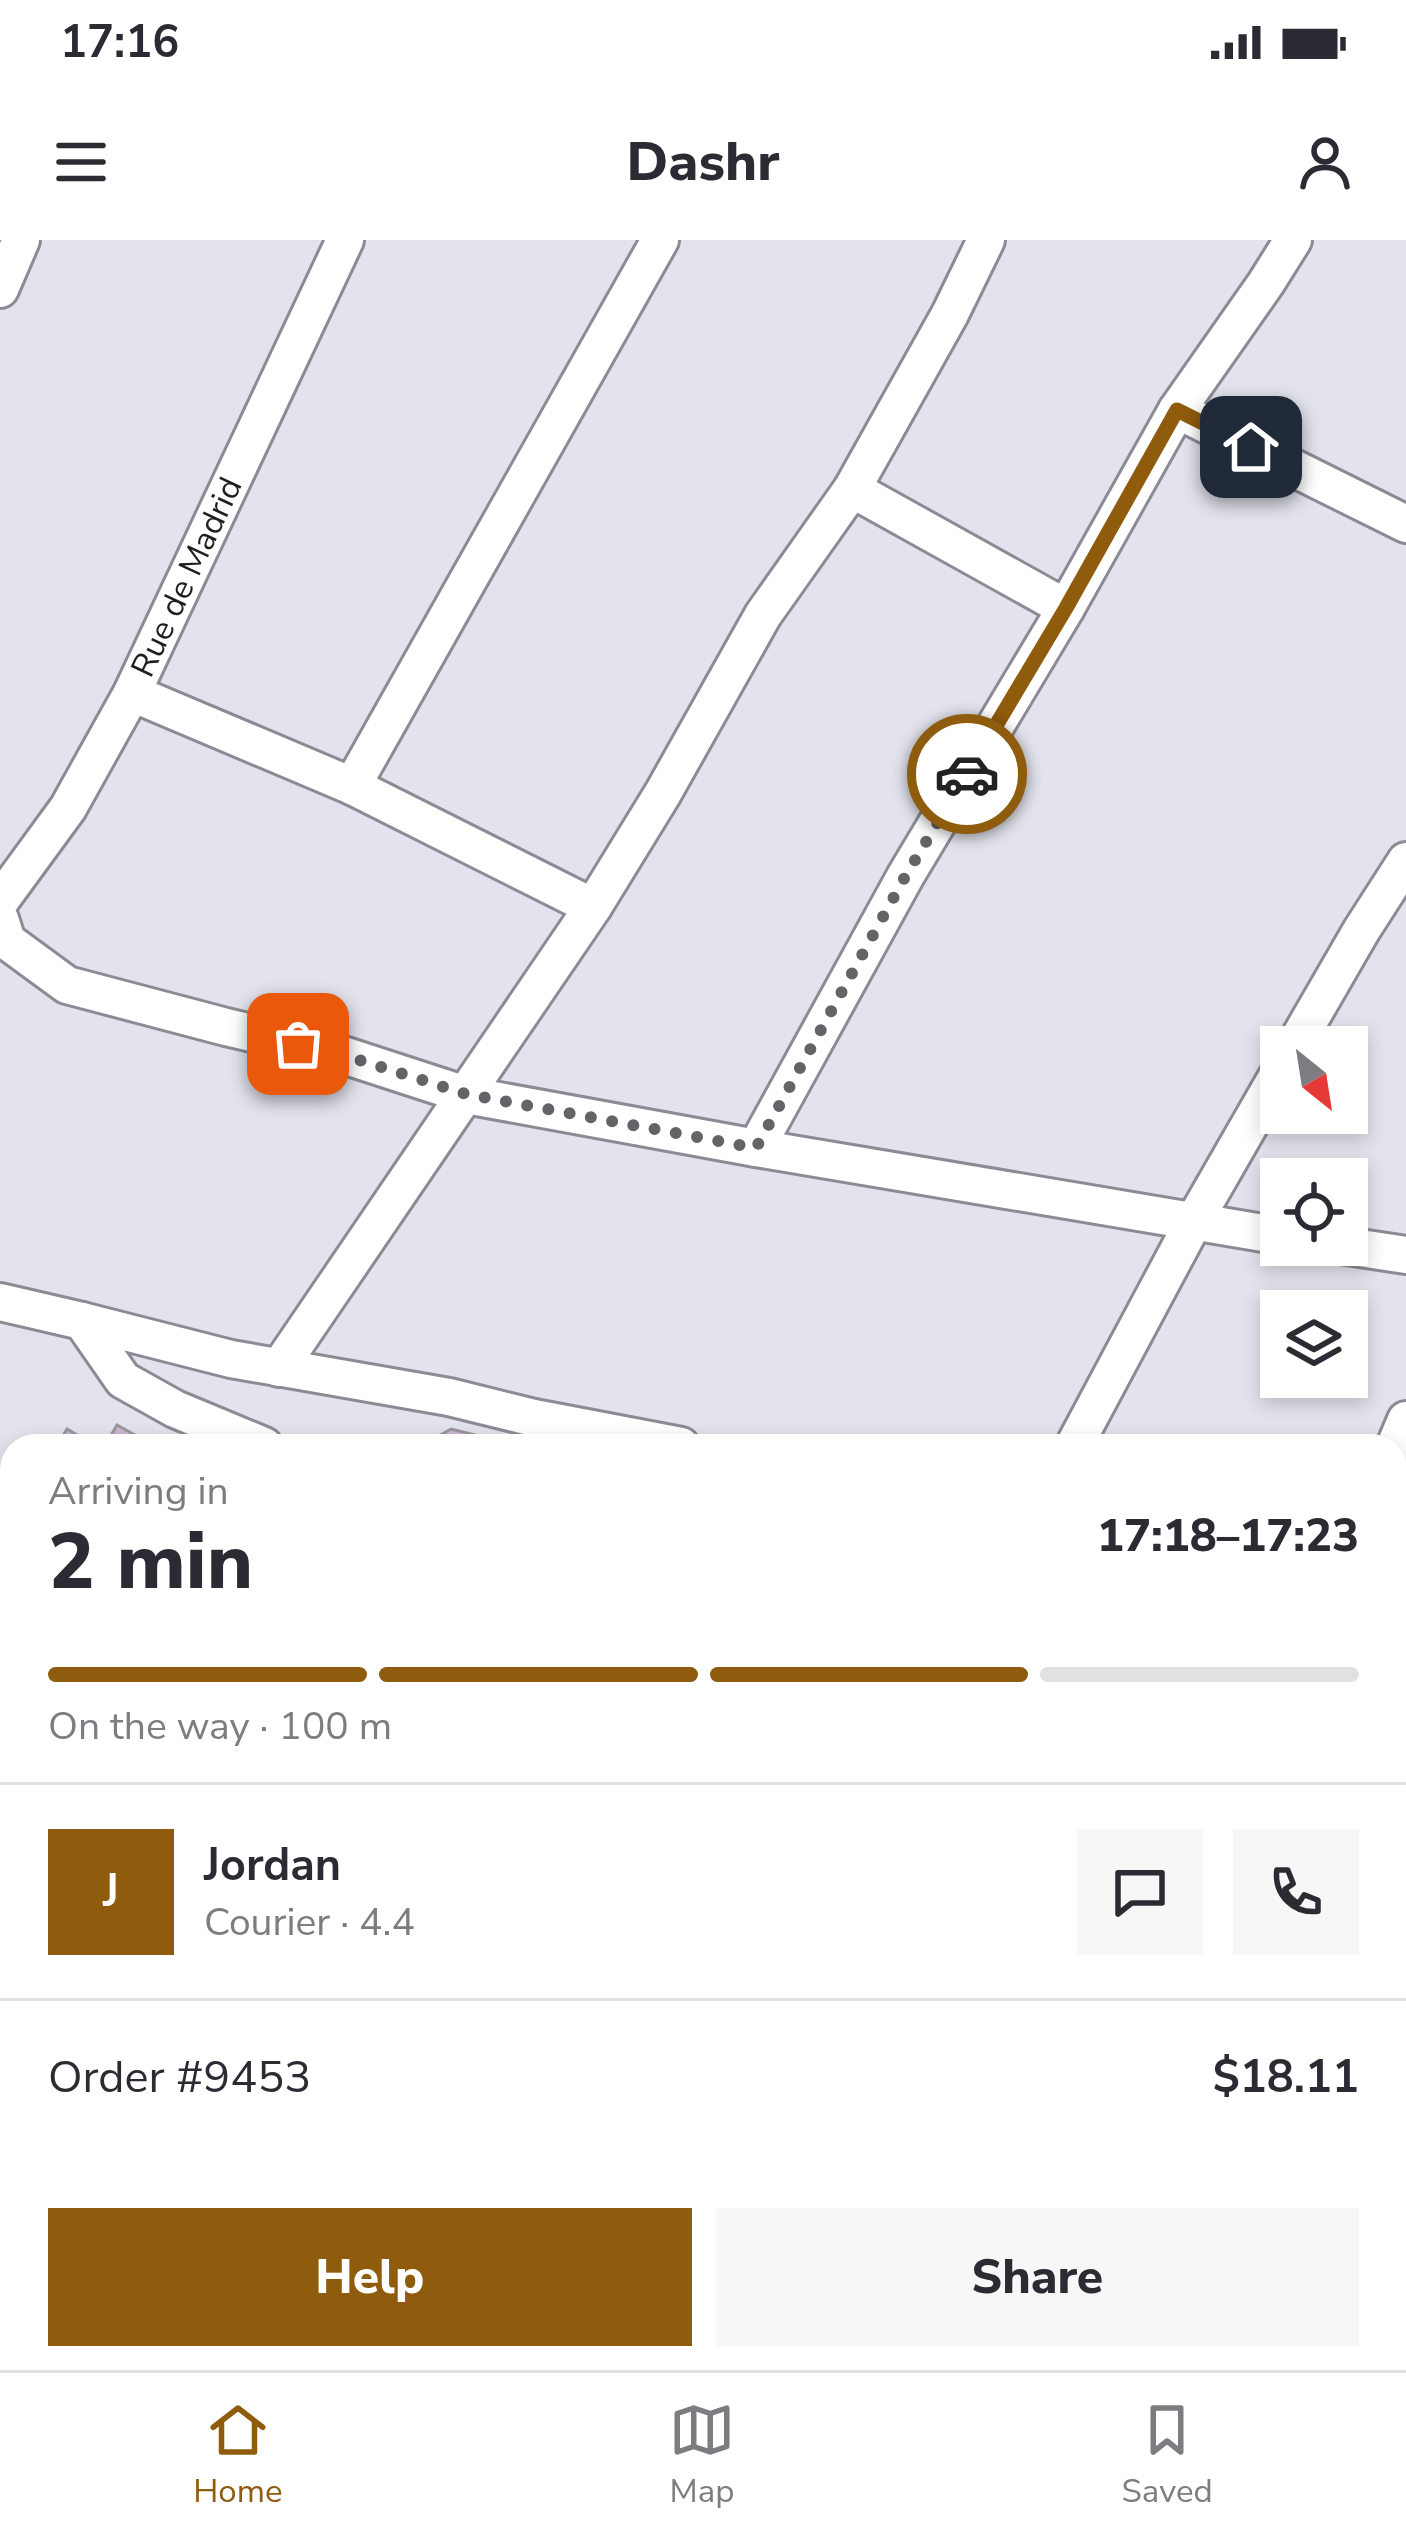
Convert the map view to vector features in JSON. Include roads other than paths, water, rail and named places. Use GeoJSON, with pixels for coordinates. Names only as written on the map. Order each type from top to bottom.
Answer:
{"type":"FeatureCollection","features":[{"type":"Feature","properties":{"kind":"street"},"geometry":{"type":"LineString","coordinates":[[0,289],[22,240]]}},
{"type":"Feature","properties":{"kind":"street","name":"Rue de Madrid"},"geometry":{"type":"LineString","coordinates":[[0,901],[68,808],[131,692],[345,240]]}},
{"type":"Feature","properties":{"kind":"street"},"geometry":{"type":"LineString","coordinates":[[352,786],[659,240]]}},
{"type":"Feature","properties":{"kind":"street"},"geometry":{"type":"LineString","coordinates":[[279,1368],[593,907],[763,615],[851,489],[950,314],[986,240]]}},
{"type":"Feature","properties":{"kind":"street"},"geometry":{"type":"LineString","coordinates":[[756,1148],[906,875],[1066,608],[1177,410],[1293,240]]}},
{"type":"Feature","properties":{"kind":"street"},"geometry":{"type":"LineString","coordinates":[[1177,410],[1404,518]]}},
{"type":"Feature","properties":{"kind":"street"},"geometry":{"type":"LineString","coordinates":[[851,489],[1066,608]]}},
{"type":"Feature","properties":{"kind":"street"},"geometry":{"type":"LineString","coordinates":[[131,692],[352,786],[593,907]]}},
{"type":"Feature","properties":{"kind":"street"},"geometry":{"type":"LineString","coordinates":[[1306,1026],[1406,861]]}},
{"type":"Feature","properties":{"kind":"street"},"geometry":{"type":"LineString","coordinates":[[2,940],[67,985],[334,1052],[466,1094],[1260,1233]]}},
{"type":"Feature","properties":{"kind":"street"},"geometry":{"type":"LineString","coordinates":[[1080,1434],[1260,1107]]}},
{"type":"Feature","properties":{"kind":"street"},"geometry":{"type":"LineString","coordinates":[[1368,1249],[1406,1255]]}},
{"type":"Feature","properties":{"kind":"street"},"geometry":{"type":"LineString","coordinates":[[0,1302],[279,1368],[448,1397],[618,1434]]}},
{"type":"Feature","properties":{"kind":"street"},"geometry":{"type":"LineString","coordinates":[[82,1321],[122,1379],[175,1409],[235,1434]]}}]}
